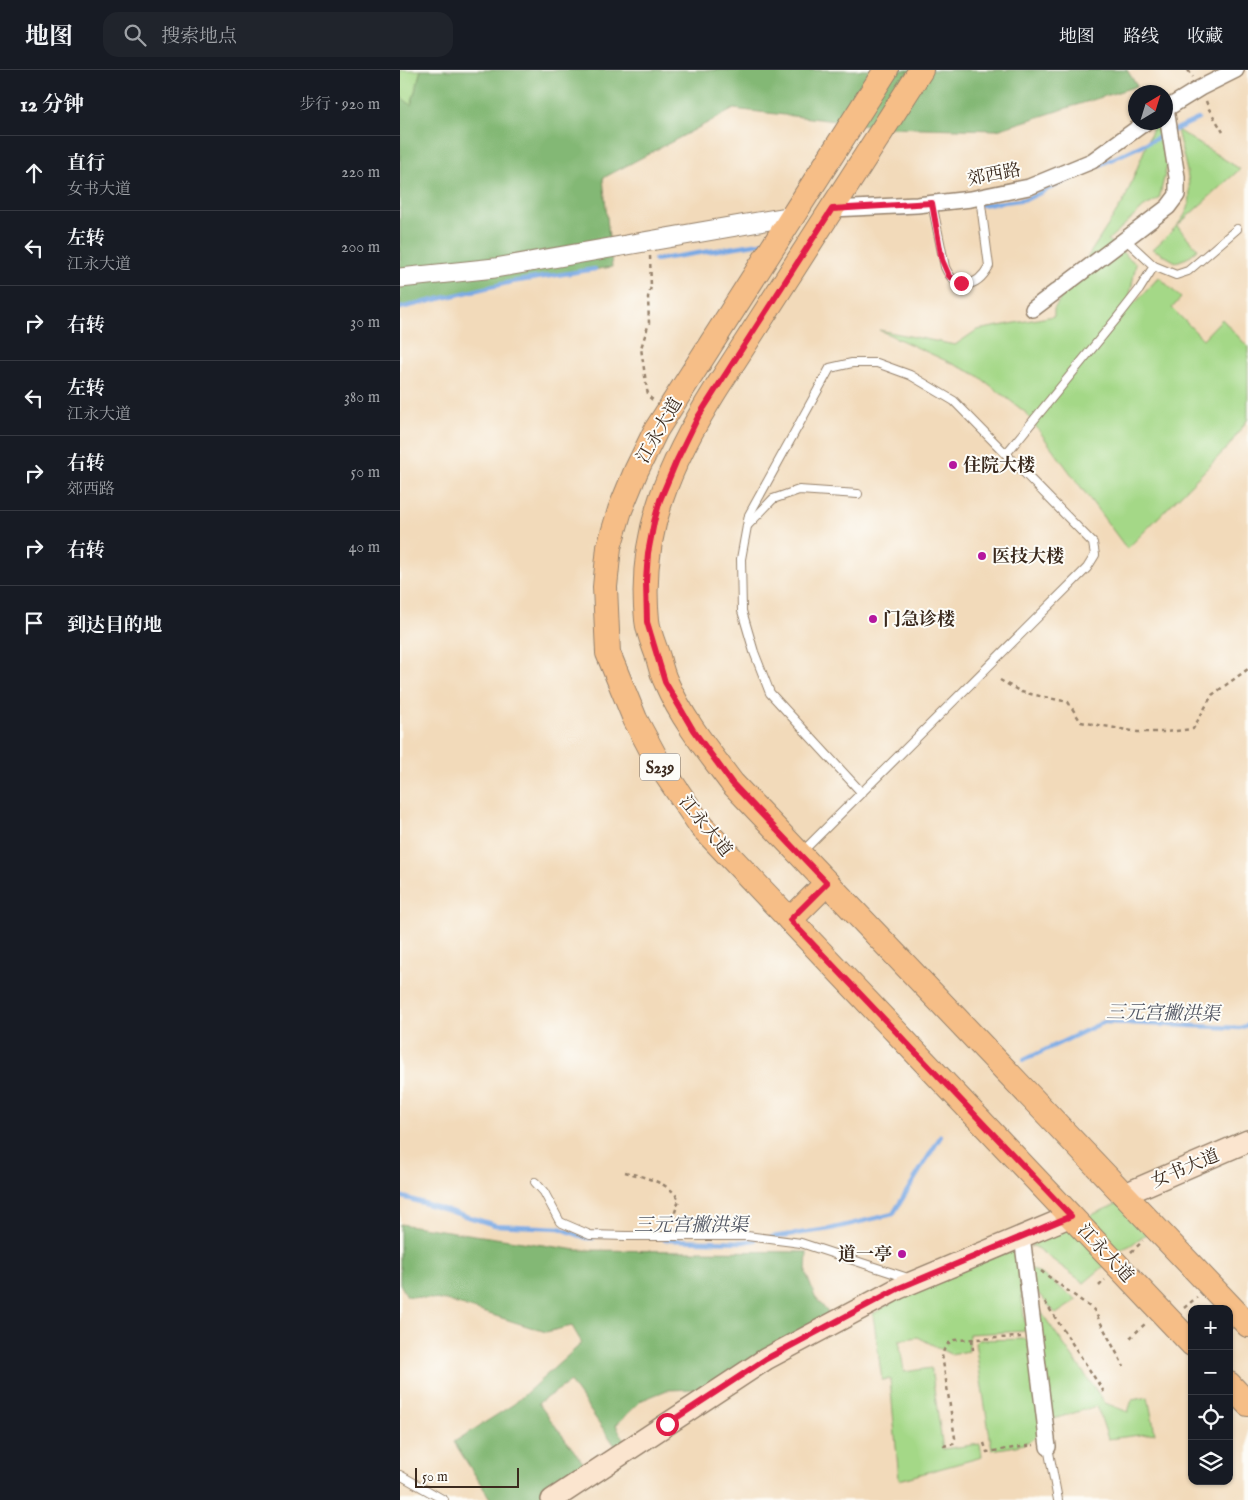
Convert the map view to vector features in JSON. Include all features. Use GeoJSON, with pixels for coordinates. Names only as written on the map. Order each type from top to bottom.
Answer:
{"type":"FeatureCollection","features":[{"type":"Feature","properties":{"kind":"main road","name":"江永大道"},"geometry":{"type":"LineString","coordinates":[[886,70],[656,430],[636,471],[620,510],[609,548],[605,587],[608,653],[636,719],[658,764],[701,826],[1188,1340]]}},
{"type":"Feature","properties":{"kind":"main road","name":"江永大道"},"geometry":{"type":"LineString","coordinates":[[921,70],[707,403],[676,462],[660,500],[648,553],[646,581],[647,622],[665,682],[693,730],[732,783],[1248,1325]]}},
{"type":"Feature","properties":{"kind":"main road"},"geometry":{"type":"LineString","coordinates":[[790,920],[827,883]]}},
{"type":"Feature","properties":{"kind":"main road","name":"女书大道"},"geometry":{"type":"LineString","coordinates":[[1123,1195],[1248,1142]]}},
{"type":"Feature","properties":{"kind":"main road"},"geometry":{"type":"LineString","coordinates":[[552,1500],[766,1359],[916,1280],[1071,1216]]}},
{"type":"Feature","properties":{"kind":"main road"},"geometry":{"type":"LineString","coordinates":[[1233,1388],[1248,1404]]}},
{"type":"Feature","properties":{"kind":"street"},"geometry":{"type":"LineString","coordinates":[[1173,105],[1200,88],[1236,70]]}},
{"type":"Feature","properties":{"kind":"street","name":"郊西路"},"geometry":{"type":"LineString","coordinates":[[832,209],[933,208],[981,202],[1029,188],[1092,161],[1135,130]]}},
{"type":"Feature","properties":{"kind":"street"},"geometry":{"type":"LineString","coordinates":[[1033,309],[1168,207],[1177,194],[1177,177],[1170,130]]}},
{"type":"Feature","properties":{"kind":"street"},"geometry":{"type":"LineString","coordinates":[[400,278],[495,268],[793,216]]}},
{"type":"Feature","properties":{"kind":"street"},"geometry":{"type":"LineString","coordinates":[[1022,1236],[1048,1445]]}},
{"type":"Feature","properties":{"kind":"lane"},"geometry":{"type":"LineString","coordinates":[[933,208],[942,260],[949,276],[954,280],[967,284],[974,283],[989,266],[981,202]]}},
{"type":"Feature","properties":{"kind":"lane"},"geometry":{"type":"LineString","coordinates":[[1125,239],[1154,266],[1176,275],[1188,271],[1237,229]]}},
{"type":"Feature","properties":{"kind":"lane"},"geometry":{"type":"LineString","coordinates":[[1006,454],[1118,318],[1140,290],[1154,266]]}},
{"type":"Feature","properties":{"kind":"lane"},"geometry":{"type":"LineString","coordinates":[[800,855],[862,793],[1087,568],[1095,555],[1093,543],[954,401],[910,375],[877,363],[852,363],[830,368],[749,515],[741,559],[742,611],[754,652],[770,694],[862,793]]}},
{"type":"Feature","properties":{"kind":"lane"},"geometry":{"type":"LineString","coordinates":[[747,526],[773,499],[799,490],[858,494]]}},
{"type":"Feature","properties":{"kind":"lane"},"geometry":{"type":"LineString","coordinates":[[535,1182],[544,1192],[560,1222],[590,1235],[747,1236],[782,1240],[801,1243],[916,1280]]}},
{"type":"Feature","properties":{"kind":"lane"},"geometry":{"type":"LineString","coordinates":[[1048,1445],[1058,1500]]}},
{"type":"Feature","properties":{"kind":"lane"},"geometry":{"type":"LineString","coordinates":[[400,1476],[444,1500]]}},
{"type":"Feature","properties":{"kind":"path"},"geometry":{"type":"LineString","coordinates":[[650,242],[651,287],[648,297],[650,323],[641,348],[649,397],[668,411]]}},
{"type":"Feature","properties":{"kind":"path"},"geometry":{"type":"LineString","coordinates":[[1000,680],[1021,692],[1068,702],[1081,722],[1138,732],[1166,732],[1193,729],[1212,695],[1248,668]]}},
{"type":"Feature","properties":{"kind":"path"},"geometry":{"type":"LineString","coordinates":[[625,1172],[657,1183],[676,1195],[679,1200],[675,1212],[676,1236]]}},
{"type":"Feature","properties":{"kind":"path"},"geometry":{"type":"LineString","coordinates":[[1026,1264],[1045,1274],[1094,1310],[1124,1367]]}},
{"type":"Feature","properties":{"kind":"path"},"geometry":{"type":"LineString","coordinates":[[1028,1284],[1045,1302],[1104,1392]]}},
{"type":"Feature","properties":{"kind":"path"},"geometry":{"type":"LineString","coordinates":[[943,1446],[953,1444],[955,1438],[942,1355],[948,1343],[954,1340],[1034,1336]]}},
{"type":"Feature","properties":{"kind":"path"},"geometry":{"type":"LineString","coordinates":[[972,1339],[974,1350]]}},
{"type":"Feature","properties":{"kind":"path"},"geometry":{"type":"LineString","coordinates":[[984,1443],[987,1452],[1048,1445]]}},
{"type":"Feature","properties":{"kind":"green space"},"geometry":{"type":"Polygon","coordinates":[[[400,70],[421,70],[411,106],[400,96],[400,70]]]}},
{"type":"Feature","properties":{"kind":"green space"},"geometry":{"type":"Polygon","coordinates":[[[421,70],[1127,70],[1136,85],[1128,85],[1128,89],[997,130],[886,127],[734,109],[603,178],[612,267],[511,282],[400,308],[400,96],[411,105],[421,70]]]}},
{"type":"Feature","properties":{"kind":"green space"},"geometry":{"type":"Polygon","coordinates":[[[1152,130],[1160,130],[1169,157],[1159,199],[1144,207],[1108,240],[1136,264],[1128,305],[1137,301],[1159,277],[1181,298],[1172,308],[1203,339],[1222,319],[1248,347],[1248,419],[1228,447],[1127,549],[1025,412],[977,375],[879,330],[955,345],[977,330],[1054,316],[1054,309],[1125,199],[1152,130]]]}},
{"type":"Feature","properties":{"kind":"green space"},"geometry":{"type":"Polygon","coordinates":[[[1177,130],[1240,169],[1177,226],[1198,249],[1187,258],[1176,262],[1153,249],[1180,222],[1189,204],[1188,177],[1177,130]]]}},
{"type":"Feature","properties":{"kind":"green space"},"geometry":{"type":"Polygon","coordinates":[[[1119,1203],[1147,1233],[1131,1245],[1118,1251],[1109,1262],[1084,1283],[1034,1246],[1029,1247],[1045,1235],[1119,1203]]]}},
{"type":"Feature","properties":{"kind":"green space"},"geometry":{"type":"Polygon","coordinates":[[[400,1224],[577,1250],[807,1252],[806,1273],[815,1297],[836,1322],[722,1388],[667,1390],[642,1400],[616,1425],[629,1449],[621,1454],[570,1382],[538,1403],[587,1468],[535,1500],[491,1500],[454,1442],[514,1404],[582,1343],[572,1326],[546,1332],[448,1301],[407,1296],[400,1284],[400,1224]]]}},
{"type":"Feature","properties":{"kind":"green space"},"geometry":{"type":"Polygon","coordinates":[[[1015,1247],[1026,1331],[969,1334],[969,1351],[950,1354],[918,1337],[899,1340],[904,1372],[931,1368],[943,1449],[980,1444],[982,1457],[899,1480],[890,1379],[882,1380],[873,1314],[894,1301],[1015,1247]]]}},
{"type":"Feature","properties":{"kind":"green space"},"geometry":{"type":"Polygon","coordinates":[[[1030,1268],[1077,1300],[1056,1314],[1032,1286],[1030,1268]]]}},
{"type":"Feature","properties":{"kind":"green space"},"geometry":{"type":"Polygon","coordinates":[[[1034,1302],[1105,1403],[1128,1412],[1132,1400],[1148,1397],[1155,1433],[1108,1439],[1097,1406],[1050,1420],[1034,1302]]]}},
{"type":"Feature","properties":{"kind":"green space"},"geometry":{"type":"Polygon","coordinates":[[[1026,1339],[1043,1427],[1039,1434],[1028,1442],[992,1450],[975,1343],[978,1340],[1026,1339]]]}},
{"type":"Feature","properties":{"kind":"waterway"},"geometry":{"type":"LineString","coordinates":[[981,205],[1027,199],[1198,119]]}},
{"type":"Feature","properties":{"kind":"waterway"},"geometry":{"type":"LineString","coordinates":[[900,214],[918,212]]}},
{"type":"Feature","properties":{"kind":"waterway"},"geometry":{"type":"LineString","coordinates":[[655,260],[767,242]]}},
{"type":"Feature","properties":{"kind":"waterway"},"geometry":{"type":"LineString","coordinates":[[400,308],[511,282],[595,269]]}},
{"type":"Feature","properties":{"kind":"waterway","name":"三元宫撇洪渠"},"geometry":{"type":"LineString","coordinates":[[1024,1060],[1104,1022],[1240,1028],[1248,1025]]}},
{"type":"Feature","properties":{"kind":"waterway","name":"三元宫撇洪渠"},"geometry":{"type":"LineString","coordinates":[[772,1237],[830,1229],[893,1214],[941,1136]]}},
{"type":"Feature","properties":{"kind":"waterway","name":"三元宫撇洪渠"},"geometry":{"type":"LineString","coordinates":[[400,1196],[495,1225],[559,1228],[586,1238],[593,1238]]}},
{"type":"Feature","properties":{"kind":"waterway","name":"三元宫撇洪渠"},"geometry":{"type":"LineString","coordinates":[[665,1240],[743,1242],[755,1240]]}},
{"type":"Feature","properties":{"kind":"place","name":"住院大楼"},"geometry":{"type":"Point","coordinates":[953,465]}},
{"type":"Feature","properties":{"kind":"place","name":"医技大楼"},"geometry":{"type":"Point","coordinates":[982,556]}},
{"type":"Feature","properties":{"kind":"place","name":"门急诊楼"},"geometry":{"type":"Point","coordinates":[873,619]}},
{"type":"Feature","properties":{"kind":"place","name":"道一亭"},"geometry":{"type":"Point","coordinates":[902,1254]}},
{"type":"Feature","properties":{"kind":"route"},"geometry":{"type":"LineString","coordinates":[[667,1424],[766,1359],[899,1288],[1071,1216],[790,920],[827,883],[732,783],[693,730],[665,682],[647,622],[646,581],[648,553],[660,500],[676,462],[698,417],[832,209],[932,203],[942,260],[949,276],[961,283]]}}]}
